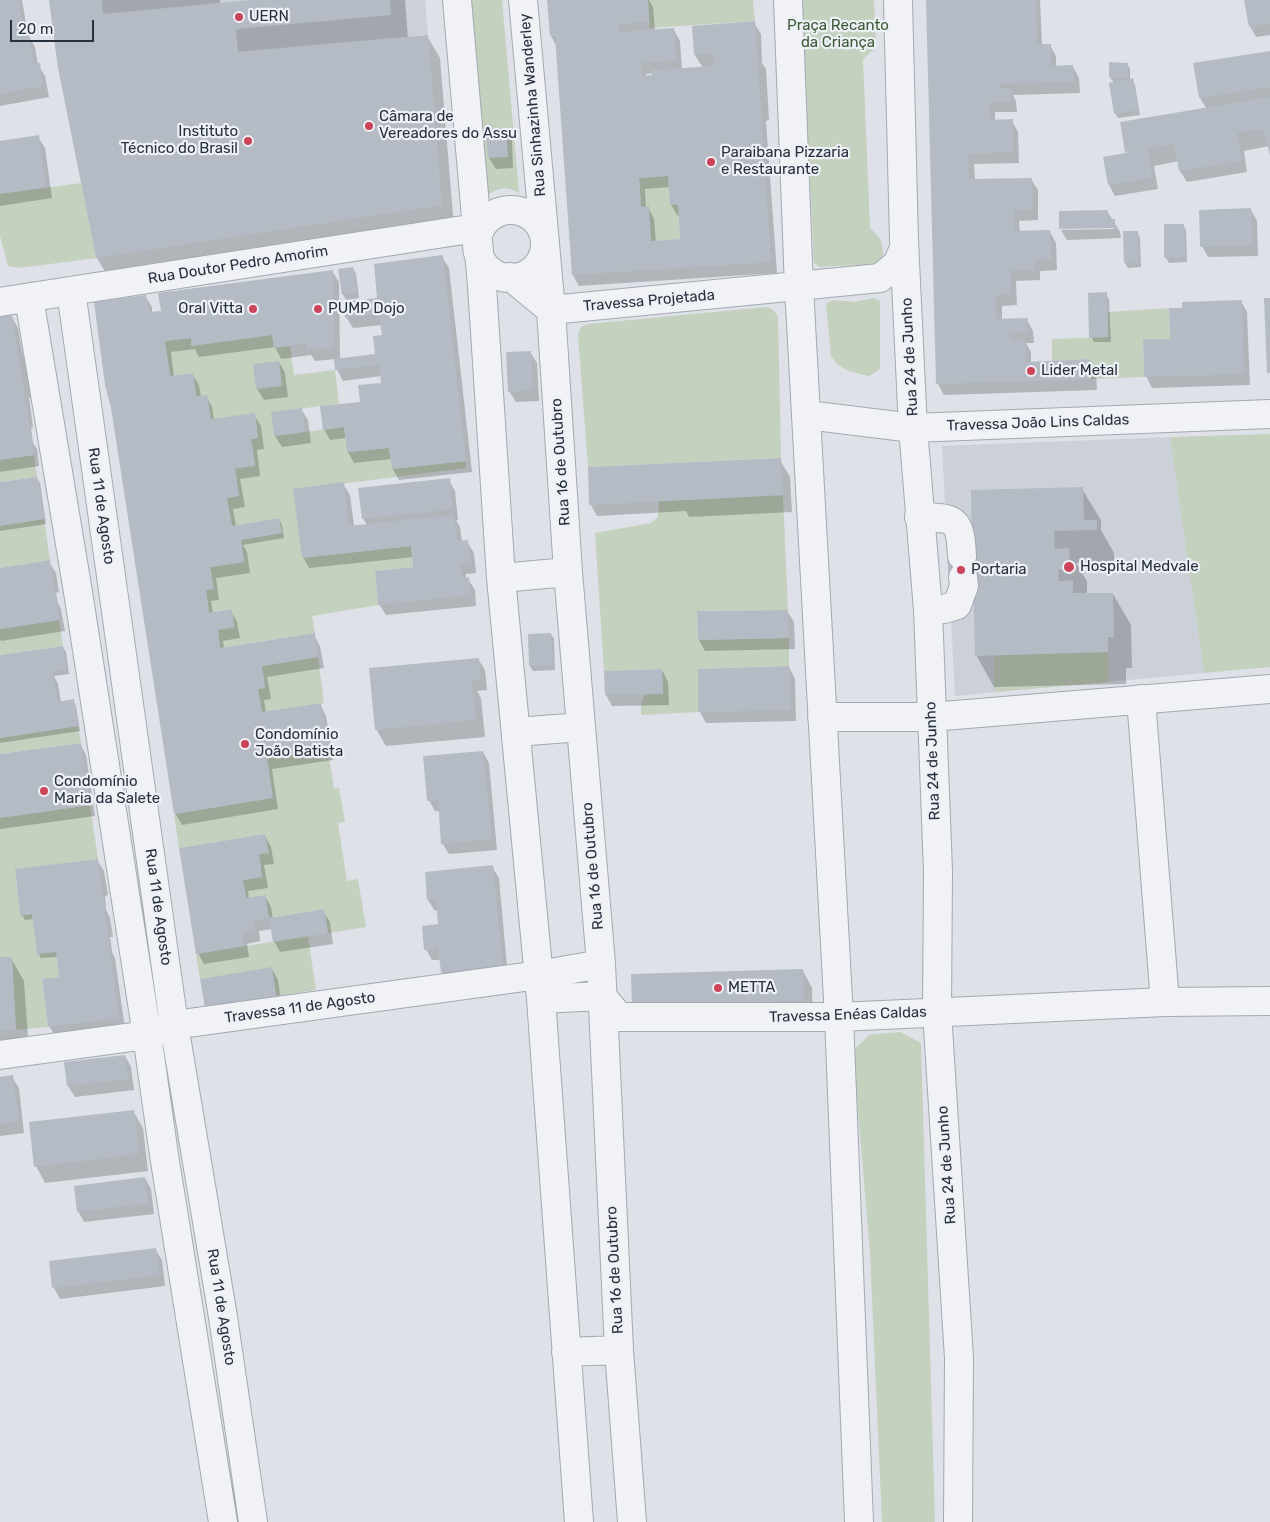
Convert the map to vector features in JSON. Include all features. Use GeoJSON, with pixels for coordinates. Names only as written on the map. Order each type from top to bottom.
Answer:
{"type":"FeatureCollection","features":[{"type":"Feature","properties":{"kind":"street"},"geometry":{"type":"LineString","coordinates":[[458,0],[482,286],[501,578],[540,987],[579,1522]]}},
{"type":"Feature","properties":{"kind":"street","name":"Rua Sinhazinha Wanderley"},"geometry":{"type":"LineString","coordinates":[[523,0],[542,211]]}},
{"type":"Feature","properties":{"kind":"street"},"geometry":{"type":"LineString","coordinates":[[788,0],[798,287],[839,1017],[859,1522]]}},
{"type":"Feature","properties":{"kind":"street","name":"Rua 24 de Junho"},"geometry":{"type":"LineString","coordinates":[[898,0],[904,248],[913,428],[928,610],[938,871],[937,1012],[959,1358],[958,1522]]}},
{"type":"Feature","properties":{"kind":"street"},"geometry":{"type":"LineString","coordinates":[[508,210],[526,213],[533,218],[539,224],[545,241],[544,250],[536,266],[520,276],[511,277],[495,273],[486,266],[480,258],[477,238],[485,222],[492,216],[508,210]]}},
{"type":"Feature","properties":{"kind":"street","name":"Rua 16 de Outubro"},"geometry":{"type":"LineString","coordinates":[[542,211],[551,310],[568,572],[601,964],[619,1350],[632,1522]]}},
{"type":"Feature","properties":{"kind":"street","name":"Rua Doutor Pedro Amorim"},"geometry":{"type":"LineString","coordinates":[[0,302],[477,238]]}},
{"type":"Feature","properties":{"kind":"street","name":"Travessa Projetada"},"geometry":{"type":"LineString","coordinates":[[551,310],[880,278],[896,264],[904,248]]}},
{"type":"Feature","properties":{"kind":"street"},"geometry":{"type":"LineString","coordinates":[[511,277],[551,310]]}},
{"type":"Feature","properties":{"kind":"street","name":"Rua 11 de Agosto"},"geometry":{"type":"LineString","coordinates":[[72,291],[174,1025],[223,1317],[253,1522]]}},
{"type":"Feature","properties":{"kind":"street","name":"Rua 11 de Agosto"},"geometry":{"type":"LineString","coordinates":[[29,298],[78,592],[164,1155],[223,1522]]}},
{"type":"Feature","properties":{"kind":"street","name":"Travessa João Lins Caldas"},"geometry":{"type":"LineString","coordinates":[[806,415],[913,428],[1270,414]]}},
{"type":"Feature","properties":{"kind":"street"},"geometry":{"type":"LineString","coordinates":[[919,517],[946,517],[956,523],[961,534],[964,586],[957,605],[944,609],[928,610]]}},
{"type":"Feature","properties":{"kind":"street"},"geometry":{"type":"LineString","coordinates":[[501,578],[568,572]]}},
{"type":"Feature","properties":{"kind":"street"},"geometry":{"type":"LineString","coordinates":[[78,592],[112,586]]}},
{"type":"Feature","properties":{"kind":"street"},"geometry":{"type":"LineString","coordinates":[[822,717],[931,717],[1270,690]]}},
{"type":"Feature","properties":{"kind":"street"},"geometry":{"type":"LineString","coordinates":[[1141,699],[1165,1002]]}},
{"type":"Feature","properties":{"kind":"street"},"geometry":{"type":"LineString","coordinates":[[516,732],[581,727]]}},
{"type":"Feature","properties":{"kind":"street","name":"Travessa 11 de Agosto"},"geometry":{"type":"LineString","coordinates":[[0,1055],[147,1035],[174,1025],[540,987],[601,964]]}},
{"type":"Feature","properties":{"kind":"street"},"geometry":{"type":"LineString","coordinates":[[540,987],[602,996]]}},
{"type":"Feature","properties":{"kind":"street","name":"Travessa Enéas Caldas"},"geometry":{"type":"LineString","coordinates":[[602,996],[619,1017],[839,1017],[1165,1002],[1270,1001]]}},
{"type":"Feature","properties":{"kind":"street"},"geometry":{"type":"LineString","coordinates":[[192,1327],[223,1317]]}},
{"type":"Feature","properties":{"kind":"street"},"geometry":{"type":"LineString","coordinates":[[566,1352],[619,1350]]}},
{"type":"Feature","properties":{"kind":"street"},"geometry":{"type":"LineString","coordinates":[[215,1470],[245,1462]]}},
{"type":"Feature","properties":{"kind":"shaded area","name":"UERN"},"geometry":{"type":"Polygon","coordinates":[[[49,0],[425,0],[428,35],[58,68],[49,0]]]}},
{"type":"Feature","properties":{"kind":"shaded area","name":"Hospital Medvale"},"geometry":{"type":"Polygon","coordinates":[[[1170,437],[1204,673],[955,696],[942,446],[1170,437]]]}},
{"type":"Feature","properties":{"kind":"green space"},"geometry":{"type":"Polygon","coordinates":[[[471,0],[502,0],[519,193],[503,188],[488,195],[471,0]]]}},
{"type":"Feature","properties":{"kind":"green space"},"geometry":{"type":"Polygon","coordinates":[[[648,0],[753,0],[755,21],[650,28],[648,0]]]}},
{"type":"Feature","properties":{"kind":"green space","name":"Praça Recanto da Criança"},"geometry":{"type":"Polygon","coordinates":[[[801,0],[874,0],[876,44],[873,50],[863,59],[870,228],[880,239],[882,246],[883,260],[879,264],[820,267],[814,263],[801,0]]]}},
{"type":"Feature","properties":{"kind":"green space"},"geometry":{"type":"Polygon","coordinates":[[[668,176],[670,205],[678,204],[680,239],[651,241],[648,206],[641,207],[639,178],[668,176]]]}},
{"type":"Feature","properties":{"kind":"green space"},"geometry":{"type":"Polygon","coordinates":[[[81,183],[96,258],[20,268],[8,266],[0,236],[0,194],[81,183]]]}},
{"type":"Feature","properties":{"kind":"green space"},"geometry":{"type":"Polygon","coordinates":[[[873,298],[880,301],[880,369],[869,376],[843,368],[831,356],[826,304],[833,300],[855,302],[873,298]]]}},
{"type":"Feature","properties":{"kind":"green space"},"geometry":{"type":"Polygon","coordinates":[[[767,307],[772,309],[778,316],[781,458],[588,467],[578,335],[581,327],[588,324],[767,307]]]}},
{"type":"Feature","properties":{"kind":"green space"},"geometry":{"type":"Polygon","coordinates":[[[1169,308],[1170,339],[1143,340],[1144,377],[1091,379],[1090,359],[1052,361],[1052,339],[1108,337],[1108,312],[1169,308]]]}},
{"type":"Feature","properties":{"kind":"green space"},"geometry":{"type":"Polygon","coordinates":[[[272,335],[274,348],[290,346],[294,375],[335,370],[339,404],[272,412],[274,436],[344,427],[347,452],[389,448],[392,469],[466,461],[466,468],[294,490],[302,558],[411,546],[413,567],[375,571],[378,605],[312,616],[315,633],[220,648],[218,630],[234,627],[232,609],[209,613],[206,590],[214,589],[210,567],[244,562],[241,540],[281,533],[279,518],[232,526],[227,498],[239,496],[235,469],[255,466],[251,439],[258,438],[255,414],[211,419],[196,396],[193,373],[170,376],[165,341],[191,338],[191,346],[272,335]]]}},
{"type":"Feature","properties":{"kind":"green space"},"geometry":{"type":"Polygon","coordinates":[[[1270,434],[1270,667],[1204,673],[1170,437],[1270,434]]]}},
{"type":"Feature","properties":{"kind":"green space"},"geometry":{"type":"Polygon","coordinates":[[[34,455],[37,477],[0,482],[0,460],[34,455]]]}},
{"type":"Feature","properties":{"kind":"green space"},"geometry":{"type":"Polygon","coordinates":[[[783,495],[788,610],[697,611],[698,640],[789,638],[789,666],[698,669],[698,712],[641,715],[641,703],[645,694],[663,693],[662,669],[604,671],[595,533],[651,523],[658,517],[659,501],[783,495]]]}},
{"type":"Feature","properties":{"kind":"green space"},"geometry":{"type":"Polygon","coordinates":[[[44,519],[50,560],[0,568],[0,526],[44,519]]]}},
{"type":"Feature","properties":{"kind":"green space"},"geometry":{"type":"Polygon","coordinates":[[[59,620],[63,646],[0,655],[0,629],[59,620]]]}},
{"type":"Feature","properties":{"kind":"green space"},"geometry":{"type":"Polygon","coordinates":[[[1108,652],[1109,682],[994,692],[994,655],[1108,652]]]}},
{"type":"Feature","properties":{"kind":"green space"},"geometry":{"type":"Polygon","coordinates":[[[318,657],[324,703],[262,712],[258,689],[265,688],[262,666],[318,657]]]}},
{"type":"Feature","properties":{"kind":"green space"},"geometry":{"type":"Polygon","coordinates":[[[78,726],[81,743],[0,754],[0,738],[78,726]]]}},
{"type":"Feature","properties":{"kind":"green space"},"geometry":{"type":"Polygon","coordinates":[[[328,749],[334,789],[339,788],[345,822],[338,823],[347,881],[358,879],[366,927],[328,933],[324,909],[269,918],[265,895],[246,898],[243,880],[262,877],[259,854],[268,853],[265,834],[179,848],[174,814],[272,798],[267,758],[328,749]]]}},
{"type":"Feature","properties":{"kind":"green space"},"geometry":{"type":"Polygon","coordinates":[[[90,805],[98,859],[15,870],[20,915],[32,914],[56,952],[59,977],[42,980],[48,1027],[16,1030],[12,957],[0,957],[0,818],[90,805]]]}},
{"type":"Feature","properties":{"kind":"green space"},"geometry":{"type":"Polygon","coordinates":[[[308,936],[316,990],[276,996],[272,968],[200,979],[196,954],[308,936]]]}},
{"type":"Feature","properties":{"kind":"green space"},"geometry":{"type":"Polygon","coordinates":[[[900,1032],[921,1043],[935,1522],[882,1522],[870,1253],[853,1051],[869,1035],[900,1032]]]}},
{"type":"Feature","properties":{"kind":"building"},"geometry":{"type":"Polygon","coordinates":[[[0,0],[19,0],[24,36],[29,35],[34,64],[40,63],[43,86],[0,94],[0,0]]]}},
{"type":"Feature","properties":{"kind":"building"},"geometry":{"type":"Polygon","coordinates":[[[49,0],[102,0],[103,14],[251,0],[390,0],[391,15],[236,29],[238,52],[428,35],[442,205],[96,258],[58,68],[49,0]]]}},
{"type":"Feature","properties":{"kind":"building"},"geometry":{"type":"Polygon","coordinates":[[[547,0],[648,0],[649,22],[619,24],[619,32],[674,28],[676,60],[641,63],[642,76],[652,75],[651,70],[715,66],[714,54],[694,55],[692,26],[755,21],[771,262],[572,275],[555,36],[550,36],[547,0]],[[668,176],[639,178],[641,207],[649,206],[651,241],[680,239],[678,204],[670,205],[668,176]]]}},
{"type":"Feature","properties":{"kind":"building"},"geometry":{"type":"Polygon","coordinates":[[[926,0],[1036,0],[1037,44],[1051,44],[1051,66],[1073,65],[1074,82],[1000,84],[1000,89],[1011,88],[1011,101],[989,102],[990,120],[1013,119],[1013,152],[968,154],[969,179],[1032,178],[1033,209],[1014,210],[1014,231],[1050,230],[1051,259],[1035,260],[1035,270],[1011,270],[1011,294],[996,295],[996,319],[1028,318],[1028,332],[1009,333],[1010,340],[1025,339],[1026,362],[1090,359],[1091,379],[936,384],[926,0]]]}},
{"type":"Feature","properties":{"kind":"building"},"geometry":{"type":"Polygon","coordinates":[[[1244,0],[1270,0],[1270,23],[1249,27],[1244,0]]]}},
{"type":"Feature","properties":{"kind":"building"},"geometry":{"type":"Polygon","coordinates":[[[1270,51],[1270,87],[1199,98],[1193,63],[1270,51]]]}},
{"type":"Feature","properties":{"kind":"building"},"geometry":{"type":"Polygon","coordinates":[[[1109,62],[1128,63],[1128,78],[1109,77],[1109,62]]]}},
{"type":"Feature","properties":{"kind":"building"},"geometry":{"type":"Polygon","coordinates":[[[1133,78],[1138,110],[1114,114],[1109,83],[1133,78]]]}},
{"type":"Feature","properties":{"kind":"building"},"geometry":{"type":"Polygon","coordinates":[[[1270,97],[1270,156],[1264,129],[1237,133],[1242,161],[1179,171],[1174,144],[1125,152],[1120,122],[1270,97]]]}},
{"type":"Feature","properties":{"kind":"building"},"geometry":{"type":"Polygon","coordinates":[[[506,128],[508,157],[488,158],[486,129],[506,128]]]}},
{"type":"Feature","properties":{"kind":"building"},"geometry":{"type":"Polygon","coordinates":[[[39,135],[46,187],[0,194],[0,141],[39,135]]]}},
{"type":"Feature","properties":{"kind":"building"},"geometry":{"type":"Polygon","coordinates":[[[1148,149],[1152,178],[1108,185],[1103,157],[1148,149]]]}},
{"type":"Feature","properties":{"kind":"building"},"geometry":{"type":"Polygon","coordinates":[[[1251,208],[1253,245],[1200,247],[1199,210],[1251,208]]]}},
{"type":"Feature","properties":{"kind":"building"},"geometry":{"type":"Polygon","coordinates":[[[1108,210],[1108,219],[1115,219],[1115,228],[1059,229],[1059,211],[1108,210]]]}},
{"type":"Feature","properties":{"kind":"building"},"geometry":{"type":"Polygon","coordinates":[[[1164,224],[1184,224],[1185,257],[1164,258],[1164,224]]]}},
{"type":"Feature","properties":{"kind":"building"},"geometry":{"type":"Polygon","coordinates":[[[1123,231],[1138,231],[1139,263],[1124,263],[1123,231]]]}},
{"type":"Feature","properties":{"kind":"building"},"geometry":{"type":"Polygon","coordinates":[[[443,255],[466,461],[392,469],[389,448],[347,452],[344,427],[323,430],[320,406],[360,402],[358,385],[381,383],[379,365],[335,370],[334,359],[375,354],[373,336],[382,335],[379,314],[345,317],[343,302],[377,298],[374,264],[443,255]]]}},
{"type":"Feature","properties":{"kind":"building"},"geometry":{"type":"Polygon","coordinates":[[[353,267],[357,293],[342,295],[338,269],[353,267]]]}},
{"type":"Feature","properties":{"kind":"building"},"geometry":{"type":"Polygon","coordinates":[[[333,270],[334,347],[307,350],[307,343],[274,348],[272,335],[191,346],[191,338],[165,341],[170,376],[193,373],[196,396],[207,395],[211,419],[255,413],[258,438],[251,439],[255,465],[235,468],[239,496],[227,498],[232,526],[279,518],[282,533],[241,540],[244,562],[210,567],[214,589],[206,590],[209,613],[232,609],[234,627],[218,630],[220,648],[315,633],[318,657],[262,666],[265,688],[258,689],[262,712],[321,703],[328,749],[267,758],[273,798],[174,814],[111,408],[105,385],[94,302],[146,295],[149,312],[161,311],[158,293],[333,270]]]}},
{"type":"Feature","properties":{"kind":"building"},"geometry":{"type":"Polygon","coordinates":[[[1107,292],[1108,337],[1089,338],[1088,293],[1107,292]]]}},
{"type":"Feature","properties":{"kind":"building"},"geometry":{"type":"Polygon","coordinates":[[[1264,298],[1270,298],[1270,373],[1267,373],[1264,298]]]}},
{"type":"Feature","properties":{"kind":"building"},"geometry":{"type":"Polygon","coordinates":[[[1242,300],[1244,374],[1144,377],[1143,339],[1170,339],[1169,308],[1182,308],[1182,302],[1242,300]]]}},
{"type":"Feature","properties":{"kind":"building"},"geometry":{"type":"Polygon","coordinates":[[[12,315],[34,455],[0,460],[0,317],[12,315]]]}},
{"type":"Feature","properties":{"kind":"building"},"geometry":{"type":"Polygon","coordinates":[[[531,351],[533,390],[508,392],[506,352],[531,351]]]}},
{"type":"Feature","properties":{"kind":"building"},"geometry":{"type":"Polygon","coordinates":[[[279,361],[282,386],[256,389],[253,364],[279,361]]]}},
{"type":"Feature","properties":{"kind":"building"},"geometry":{"type":"Polygon","coordinates":[[[302,408],[305,432],[274,436],[271,412],[302,408]]]}},
{"type":"Feature","properties":{"kind":"building"},"geometry":{"type":"Polygon","coordinates":[[[781,458],[783,495],[589,505],[588,467],[781,458]]]}},
{"type":"Feature","properties":{"kind":"building"},"geometry":{"type":"Polygon","coordinates":[[[37,477],[44,519],[0,526],[0,482],[37,477]]]}},
{"type":"Feature","properties":{"kind":"building"},"geometry":{"type":"Polygon","coordinates":[[[450,478],[453,509],[362,519],[358,488],[450,478]]]}},
{"type":"Feature","properties":{"kind":"building"},"geometry":{"type":"Polygon","coordinates":[[[344,482],[349,526],[454,515],[457,541],[468,540],[470,562],[460,563],[462,578],[469,577],[471,595],[378,605],[375,571],[413,567],[411,546],[302,558],[293,489],[344,482]]]}},
{"type":"Feature","properties":{"kind":"building"},"geometry":{"type":"Polygon","coordinates":[[[1083,487],[1084,520],[1097,520],[1097,530],[1054,531],[1055,549],[1069,548],[1070,570],[1058,570],[1059,581],[1073,580],[1073,593],[1113,593],[1114,637],[1108,637],[1108,652],[975,656],[973,576],[949,577],[947,557],[972,555],[971,490],[1083,487]]]}},
{"type":"Feature","properties":{"kind":"building"},"geometry":{"type":"Polygon","coordinates":[[[50,560],[59,620],[0,629],[0,568],[50,560]]]}},
{"type":"Feature","properties":{"kind":"building"},"geometry":{"type":"Polygon","coordinates":[[[788,610],[789,638],[698,640],[697,611],[788,610]]]}},
{"type":"Feature","properties":{"kind":"building"},"geometry":{"type":"Polygon","coordinates":[[[551,633],[553,665],[529,666],[528,634],[551,633]]]}},
{"type":"Feature","properties":{"kind":"building"},"geometry":{"type":"Polygon","coordinates":[[[63,646],[67,669],[53,671],[57,702],[74,699],[78,726],[0,738],[0,655],[63,646]]]}},
{"type":"Feature","properties":{"kind":"building"},"geometry":{"type":"Polygon","coordinates":[[[479,658],[481,679],[472,680],[476,720],[375,730],[369,668],[479,658]]]}},
{"type":"Feature","properties":{"kind":"building"},"geometry":{"type":"Polygon","coordinates":[[[789,666],[791,710],[698,712],[698,669],[789,666]]]}},
{"type":"Feature","properties":{"kind":"building"},"geometry":{"type":"Polygon","coordinates":[[[662,669],[663,694],[605,695],[604,671],[662,669]]]}},
{"type":"Feature","properties":{"kind":"building","name":"Condomínio Maria da Salete"},"geometry":{"type":"Polygon","coordinates":[[[81,743],[90,805],[0,818],[0,754],[81,743]]]}},
{"type":"Feature","properties":{"kind":"building"},"geometry":{"type":"Polygon","coordinates":[[[483,751],[492,839],[441,844],[438,800],[427,801],[423,756],[483,751]]]}},
{"type":"Feature","properties":{"kind":"building"},"geometry":{"type":"Polygon","coordinates":[[[265,834],[269,853],[259,854],[262,877],[243,880],[246,898],[265,895],[269,918],[253,920],[255,930],[242,933],[244,946],[196,954],[179,848],[265,834]]]}},
{"type":"Feature","properties":{"kind":"building"},"geometry":{"type":"Polygon","coordinates":[[[98,859],[119,1018],[48,1027],[42,979],[59,977],[56,952],[37,954],[32,914],[20,916],[15,869],[98,859]]]}},
{"type":"Feature","properties":{"kind":"building"},"geometry":{"type":"Polygon","coordinates":[[[493,865],[503,967],[441,972],[438,948],[424,950],[422,926],[438,924],[436,899],[427,900],[425,872],[493,865]]]}},
{"type":"Feature","properties":{"kind":"building"},"geometry":{"type":"Polygon","coordinates":[[[324,909],[328,933],[273,942],[269,918],[324,909]]]}},
{"type":"Feature","properties":{"kind":"building"},"geometry":{"type":"Polygon","coordinates":[[[0,957],[12,957],[16,1030],[0,1031],[0,957]]]}},
{"type":"Feature","properties":{"kind":"building"},"geometry":{"type":"Polygon","coordinates":[[[272,967],[276,996],[205,1008],[200,979],[272,967]]]}},
{"type":"Feature","properties":{"kind":"building","name":"METTA"},"geometry":{"type":"Polygon","coordinates":[[[803,969],[804,1001],[632,1006],[631,974],[803,969]]]}},
{"type":"Feature","properties":{"kind":"building"},"geometry":{"type":"Polygon","coordinates":[[[125,1055],[128,1079],[67,1086],[64,1062],[125,1055]]]}},
{"type":"Feature","properties":{"kind":"building"},"geometry":{"type":"Polygon","coordinates":[[[13,1075],[19,1122],[0,1124],[0,1077],[13,1075]]]}},
{"type":"Feature","properties":{"kind":"building"},"geometry":{"type":"Polygon","coordinates":[[[134,1110],[139,1154],[34,1167],[29,1122],[134,1110]]]}},
{"type":"Feature","properties":{"kind":"building"},"geometry":{"type":"Polygon","coordinates":[[[145,1177],[148,1203],[77,1212],[74,1186],[145,1177]]]}},
{"type":"Feature","properties":{"kind":"building"},"geometry":{"type":"Polygon","coordinates":[[[156,1248],[160,1275],[52,1288],[49,1261],[156,1248]]]}},
{"type":"Feature","properties":{"kind":"place","name":"UERN"},"geometry":{"type":"Point","coordinates":[239,17]}},
{"type":"Feature","properties":{"kind":"place","name":"Câmara de Vereadores do Assu"},"geometry":{"type":"Point","coordinates":[369,126]}},
{"type":"Feature","properties":{"kind":"place","name":"Instituto Técnico do Brasil"},"geometry":{"type":"Point","coordinates":[248,141]}},
{"type":"Feature","properties":{"kind":"place","name":"Paraibana Pizzaria e Restaurante"},"geometry":{"type":"Point","coordinates":[711,162]}},
{"type":"Feature","properties":{"kind":"place","name":"Oral Vitta"},"geometry":{"type":"Point","coordinates":[253,309]}},
{"type":"Feature","properties":{"kind":"place","name":"PUMP Dojo"},"geometry":{"type":"Point","coordinates":[318,309]}},
{"type":"Feature","properties":{"kind":"place","name":"Lider Metal"},"geometry":{"type":"Point","coordinates":[1031,371]}},
{"type":"Feature","properties":{"kind":"place","name":"Hospital Medvale"},"geometry":{"type":"Point","coordinates":[1069,567]}},
{"type":"Feature","properties":{"kind":"place","name":"Portaria"},"geometry":{"type":"Point","coordinates":[961,570]}},
{"type":"Feature","properties":{"kind":"place","name":"Condomínio João Batista"},"geometry":{"type":"Point","coordinates":[245,744]}},
{"type":"Feature","properties":{"kind":"place","name":"Condomínio Maria da Salete"},"geometry":{"type":"Point","coordinates":[44,791]}},
{"type":"Feature","properties":{"kind":"place","name":"METTA"},"geometry":{"type":"Point","coordinates":[718,988]}}]}
